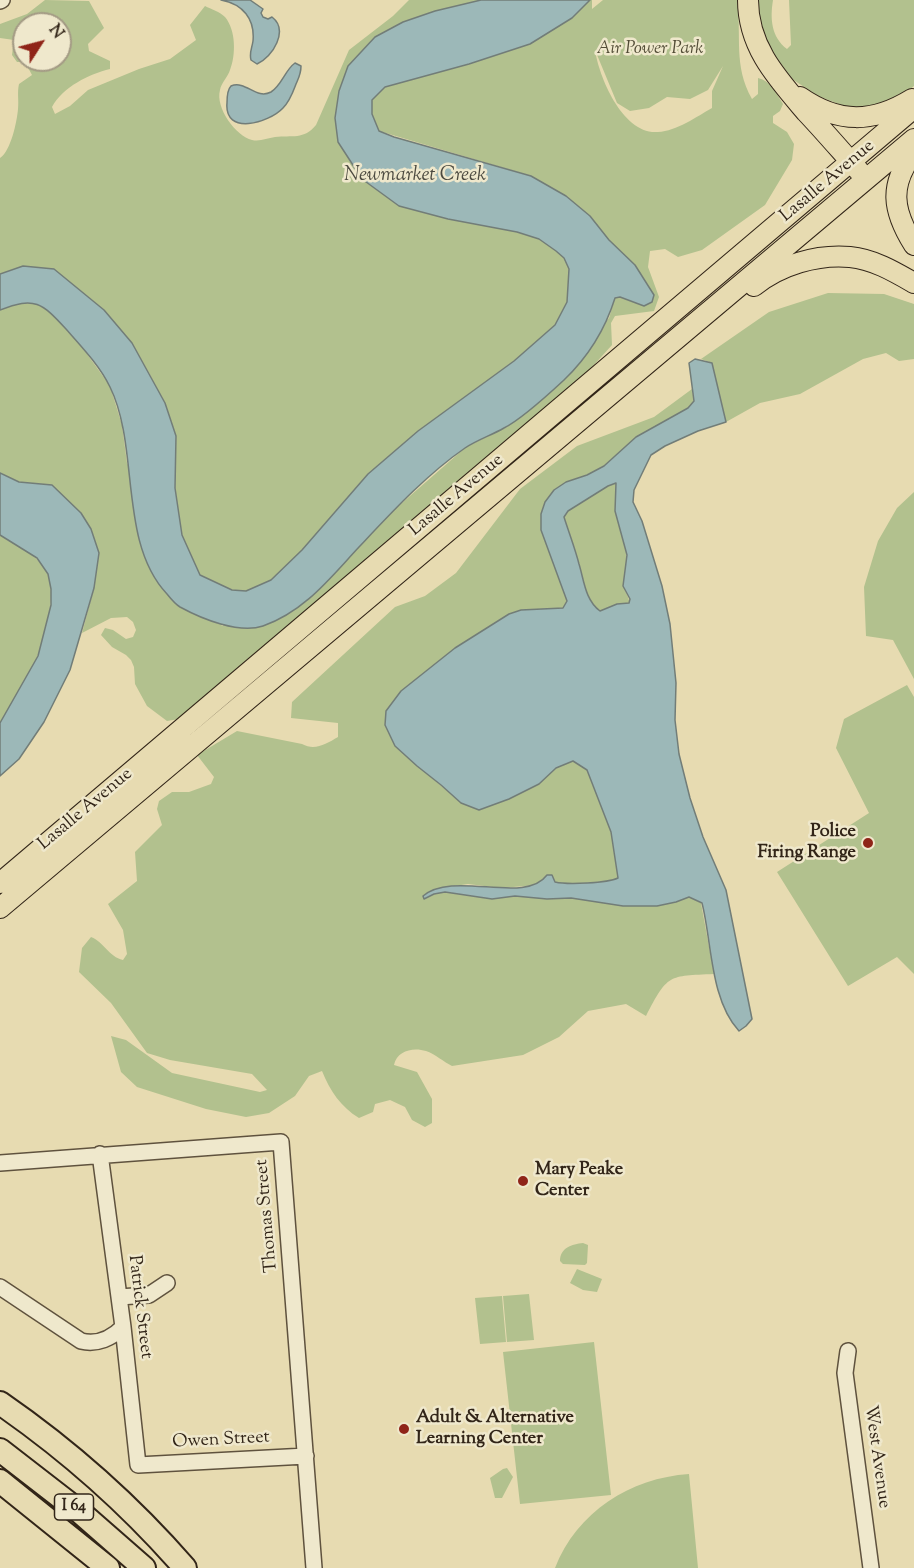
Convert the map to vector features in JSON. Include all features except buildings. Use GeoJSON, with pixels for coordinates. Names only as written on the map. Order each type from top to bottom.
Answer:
{"type":"FeatureCollection","features":[{"type":"Feature","properties":{"kind":"highway"},"geometry":{"type":"LineString","coordinates":[[0,1403],[93,1476],[162,1542],[185,1568]]}},
{"type":"Feature","properties":{"kind":"highway","name":"I 64"},"geometry":{"type":"LineString","coordinates":[[0,1450],[80,1512],[144,1568]]}},
{"type":"Feature","properties":{"kind":"highway","name":"I 64"},"geometry":{"type":"LineString","coordinates":[[0,1481],[108,1568]]}},
{"type":"Feature","properties":{"kind":"main road"},"geometry":{"type":"LineString","coordinates":[[748,0],[748,15],[754,38],[766,63],[866,180]]}},
{"type":"Feature","properties":{"kind":"main road"},"geometry":{"type":"LineString","coordinates":[[781,83],[811,104],[855,118],[876,116],[914,97]]}},
{"type":"Feature","properties":{"kind":"main road","name":"Lasalle Avenue"},"geometry":{"type":"LineString","coordinates":[[0,883],[914,108]]}},
{"type":"Feature","properties":{"kind":"main road","name":"Lasalle Avenue"},"geometry":{"type":"LineString","coordinates":[[0,908],[914,139]]}},
{"type":"Feature","properties":{"kind":"main road"},"geometry":{"type":"LineString","coordinates":[[914,152],[904,165],[896,185],[899,215],[914,245]]}},
{"type":"Feature","properties":{"kind":"main road"},"geometry":{"type":"LineString","coordinates":[[645,364],[684,343],[762,279],[808,260],[851,257],[874,263],[914,283]]}},
{"type":"Feature","properties":{"kind":"street","name":"Thomas Street"},"geometry":{"type":"LineString","coordinates":[[0,1163],[281,1142],[314,1568]]}},
{"type":"Feature","properties":{"kind":"street","name":"Patrick Street"},"geometry":{"type":"LineString","coordinates":[[100,1154],[123,1327],[138,1465]]}},
{"type":"Feature","properties":{"kind":"street"},"geometry":{"type":"LineString","coordinates":[[119,1297],[149,1295],[167,1282]]}},
{"type":"Feature","properties":{"kind":"street"},"geometry":{"type":"LineString","coordinates":[[0,1287],[81,1341],[93,1343],[100,1341],[113,1336],[123,1327]]}},
{"type":"Feature","properties":{"kind":"street","name":"West Avenue"},"geometry":{"type":"LineString","coordinates":[[848,1351],[845,1373],[871,1568]]}},
{"type":"Feature","properties":{"kind":"street","name":"Owen Street"},"geometry":{"type":"LineString","coordinates":[[138,1465],[306,1456]]}},
{"type":"Feature","properties":{"kind":"green space"},"geometry":{"type":"Polygon","coordinates":[[[45,0],[89,1],[104,28],[88,44],[89,51],[110,61],[110,69],[85,78],[63,93],[52,107],[55,114],[70,106],[88,90],[170,59],[196,40],[190,25],[205,6],[225,17],[233,36],[232,64],[219,97],[228,120],[240,133],[252,140],[297,136],[307,133],[316,125],[349,50],[393,16],[409,0],[481,0],[435,11],[403,22],[375,37],[348,66],[339,91],[335,118],[399,206],[448,219],[517,232],[539,239],[557,251],[564,258],[569,269],[567,302],[555,325],[514,361],[418,431],[368,474],[302,550],[271,580],[246,591],[232,590],[200,575],[182,535],[175,488],[176,436],[165,403],[132,343],[104,310],[23,266],[0,274],[0,158],[10,143],[15,128],[19,84],[32,75],[30,72],[72,72],[72,12],[30,12],[45,0]]]}},
{"type":"Feature","properties":{"kind":"green space","name":"Air Power Park"},"geometry":{"type":"Polygon","coordinates":[[[590,0],[592,0],[592,9],[603,0],[737,0],[740,62],[746,87],[752,99],[758,94],[758,78],[770,85],[778,96],[783,104],[780,111],[773,116],[773,123],[787,132],[794,144],[792,160],[765,205],[702,250],[678,257],[665,249],[650,251],[648,267],[659,297],[654,311],[615,316],[611,323],[612,345],[572,389],[179,719],[167,721],[147,706],[135,684],[134,667],[131,660],[112,647],[101,635],[105,628],[113,630],[126,639],[133,637],[136,630],[133,622],[127,617],[111,618],[82,633],[94,588],[52,485],[19,482],[0,473],[0,310],[20,302],[47,308],[82,347],[110,386],[122,425],[127,463],[222,626],[395,509],[466,447],[507,427],[609,318],[615,298],[620,297],[635,303],[650,288],[635,265],[609,240],[590,216],[566,196],[531,176],[379,131],[372,114],[372,100],[385,87],[572,18],[590,0]],[[595,50],[607,89],[624,114],[634,124],[645,130],[658,132],[686,123],[712,108],[712,91],[723,66],[708,90],[690,99],[667,97],[649,108],[630,111],[617,103],[595,50]]]}},
{"type":"Feature","properties":{"kind":"green space"},"geometry":{"type":"Polygon","coordinates":[[[759,0],[773,0],[773,27],[778,39],[787,49],[791,45],[789,0],[914,0],[914,86],[908,91],[864,108],[844,106],[818,96],[792,79],[766,43],[759,18],[759,0]]]}},
{"type":"Feature","properties":{"kind":"green space"},"geometry":{"type":"Polygon","coordinates":[[[12,20],[12,40],[0,38],[0,24],[12,20]]]}},
{"type":"Feature","properties":{"kind":"green space"},"geometry":{"type":"Polygon","coordinates":[[[828,293],[884,294],[914,304],[914,359],[899,361],[886,353],[863,359],[800,394],[760,403],[726,422],[712,363],[701,359],[769,312],[828,293]]]}},
{"type":"Feature","properties":{"kind":"green space"},"geometry":{"type":"Polygon","coordinates":[[[692,389],[694,401],[688,408],[636,437],[604,466],[566,482],[554,490],[545,502],[541,530],[567,601],[563,608],[521,610],[455,648],[401,691],[395,746],[461,803],[509,799],[539,784],[556,768],[573,761],[587,770],[611,832],[618,878],[569,883],[555,882],[552,875],[537,885],[501,888],[468,884],[441,888],[434,894],[445,892],[492,899],[515,896],[547,899],[571,898],[623,906],[676,902],[689,897],[701,903],[714,974],[678,977],[671,980],[659,992],[646,1016],[626,1004],[588,1011],[559,1037],[523,1055],[452,1066],[426,1051],[416,1049],[402,1053],[394,1065],[417,1072],[432,1099],[432,1123],[425,1127],[412,1120],[405,1107],[390,1100],[375,1104],[373,1112],[359,1118],[337,1098],[322,1071],[309,1076],[295,1096],[269,1113],[246,1117],[206,1109],[137,1087],[121,1072],[111,1036],[126,1040],[172,1073],[260,1092],[267,1090],[252,1074],[170,1060],[147,1053],[111,1003],[79,972],[82,948],[91,937],[118,958],[123,960],[127,954],[123,930],[108,904],[137,881],[135,852],[162,825],[157,809],[159,801],[172,792],[189,792],[211,784],[214,777],[197,755],[237,731],[311,747],[325,744],[338,737],[338,723],[291,718],[292,702],[395,607],[425,596],[456,573],[520,489],[577,446],[654,417],[692,389]]]}},
{"type":"Feature","properties":{"kind":"green space"},"geometry":{"type":"Polygon","coordinates":[[[617,483],[617,512],[627,558],[624,586],[629,603],[617,604],[600,611],[591,601],[586,590],[564,517],[568,511],[608,486],[617,483]]]}},
{"type":"Feature","properties":{"kind":"green space"},"geometry":{"type":"Polygon","coordinates":[[[914,492],[914,679],[893,640],[866,636],[864,587],[878,541],[897,508],[914,492]]]}},
{"type":"Feature","properties":{"kind":"green space"},"geometry":{"type":"Polygon","coordinates":[[[0,535],[26,551],[43,566],[50,580],[51,602],[47,628],[37,658],[0,723],[0,535]]]}},
{"type":"Feature","properties":{"kind":"green space","name":"Police Firing Range"},"geometry":{"type":"Polygon","coordinates":[[[907,685],[914,697],[914,974],[897,957],[848,986],[777,872],[869,813],[836,748],[844,719],[907,685]]]}},
{"type":"Feature","properties":{"kind":"green space"},"geometry":{"type":"Polygon","coordinates":[[[575,1244],[588,1245],[585,1265],[563,1264],[560,1261],[564,1250],[575,1244]]]}},
{"type":"Feature","properties":{"kind":"green space"},"geometry":{"type":"Polygon","coordinates":[[[577,1269],[602,1279],[597,1292],[583,1290],[570,1283],[577,1269]]]}},
{"type":"Feature","properties":{"kind":"green space"},"geometry":{"type":"Polygon","coordinates":[[[529,1294],[534,1340],[507,1342],[503,1296],[529,1294]]]}},
{"type":"Feature","properties":{"kind":"green space"},"geometry":{"type":"Polygon","coordinates":[[[502,1296],[506,1342],[480,1344],[475,1298],[502,1296]]]}},
{"type":"Feature","properties":{"kind":"green space"},"geometry":{"type":"Polygon","coordinates":[[[594,1342],[611,1495],[520,1504],[503,1352],[594,1342]]]}},
{"type":"Feature","properties":{"kind":"green space"},"geometry":{"type":"Polygon","coordinates":[[[507,1468],[513,1477],[502,1498],[495,1498],[490,1478],[507,1468]]]}},
{"type":"Feature","properties":{"kind":"green space"},"geometry":{"type":"Polygon","coordinates":[[[689,1474],[698,1568],[555,1568],[577,1530],[608,1502],[646,1482],[689,1474]]]}},
{"type":"Feature","properties":{"kind":"water"},"geometry":{"type":"Polygon","coordinates":[[[221,0],[250,0],[263,9],[261,13],[263,17],[268,19],[272,17],[277,22],[279,36],[277,43],[263,61],[257,64],[251,60],[253,33],[250,19],[236,5],[221,0]]]}},
{"type":"Feature","properties":{"kind":"water","name":"Newmarket Creek"},"geometry":{"type":"Polygon","coordinates":[[[481,0],[590,0],[572,18],[530,44],[469,64],[385,87],[372,100],[372,114],[379,131],[531,176],[566,196],[590,216],[609,240],[635,265],[654,295],[652,302],[644,306],[620,297],[615,298],[595,342],[564,380],[511,424],[474,442],[437,470],[397,507],[316,593],[292,612],[263,626],[243,628],[221,624],[189,612],[176,604],[167,594],[152,573],[142,548],[135,522],[125,438],[119,411],[106,379],[78,342],[44,308],[22,303],[0,310],[0,274],[23,266],[54,269],[104,310],[132,343],[165,403],[176,436],[175,488],[182,535],[200,575],[232,590],[246,591],[271,580],[302,550],[368,474],[418,431],[514,361],[555,325],[567,302],[569,269],[564,258],[539,239],[399,206],[362,179],[338,142],[335,118],[339,91],[348,66],[375,37],[403,22],[435,11],[481,0]]]}},
{"type":"Feature","properties":{"kind":"water"},"geometry":{"type":"Polygon","coordinates":[[[295,63],[301,66],[300,73],[291,96],[283,108],[258,122],[249,124],[233,120],[228,113],[227,103],[231,86],[241,86],[266,94],[278,86],[295,63]]]}},
{"type":"Feature","properties":{"kind":"water"},"geometry":{"type":"Polygon","coordinates":[[[695,359],[712,363],[726,422],[698,431],[651,455],[634,490],[633,502],[642,521],[662,586],[670,624],[676,683],[675,720],[679,754],[703,837],[726,890],[752,1019],[739,1031],[729,1018],[717,987],[702,903],[689,897],[657,906],[623,906],[571,898],[547,899],[515,896],[492,899],[445,892],[424,899],[423,896],[436,889],[452,886],[523,887],[537,883],[547,875],[552,875],[555,882],[613,880],[618,878],[611,832],[587,770],[573,761],[556,768],[539,784],[509,799],[479,810],[461,803],[417,766],[395,746],[385,725],[386,711],[401,691],[455,648],[509,614],[521,610],[563,608],[567,601],[541,530],[541,514],[545,502],[554,490],[566,482],[604,466],[636,437],[688,408],[694,401],[689,363],[695,359]],[[616,483],[568,511],[564,517],[588,596],[600,611],[617,604],[629,603],[630,599],[623,586],[627,555],[615,511],[616,483]]]}},
{"type":"Feature","properties":{"kind":"water"},"geometry":{"type":"Polygon","coordinates":[[[0,473],[19,482],[52,485],[81,513],[91,529],[99,553],[94,588],[70,670],[44,722],[19,759],[0,776],[0,723],[38,656],[51,605],[51,589],[48,574],[37,558],[0,535],[0,473]]]}},
{"type":"Feature","properties":{"kind":"place","name":"Police Firing Range"},"geometry":{"type":"Point","coordinates":[868,843]}},
{"type":"Feature","properties":{"kind":"place","name":"Mary Peake Center"},"geometry":{"type":"Point","coordinates":[523,1181]}},
{"type":"Feature","properties":{"kind":"place","name":"Adult & Alternative Learning Center"},"geometry":{"type":"Point","coordinates":[404,1429]}}]}
